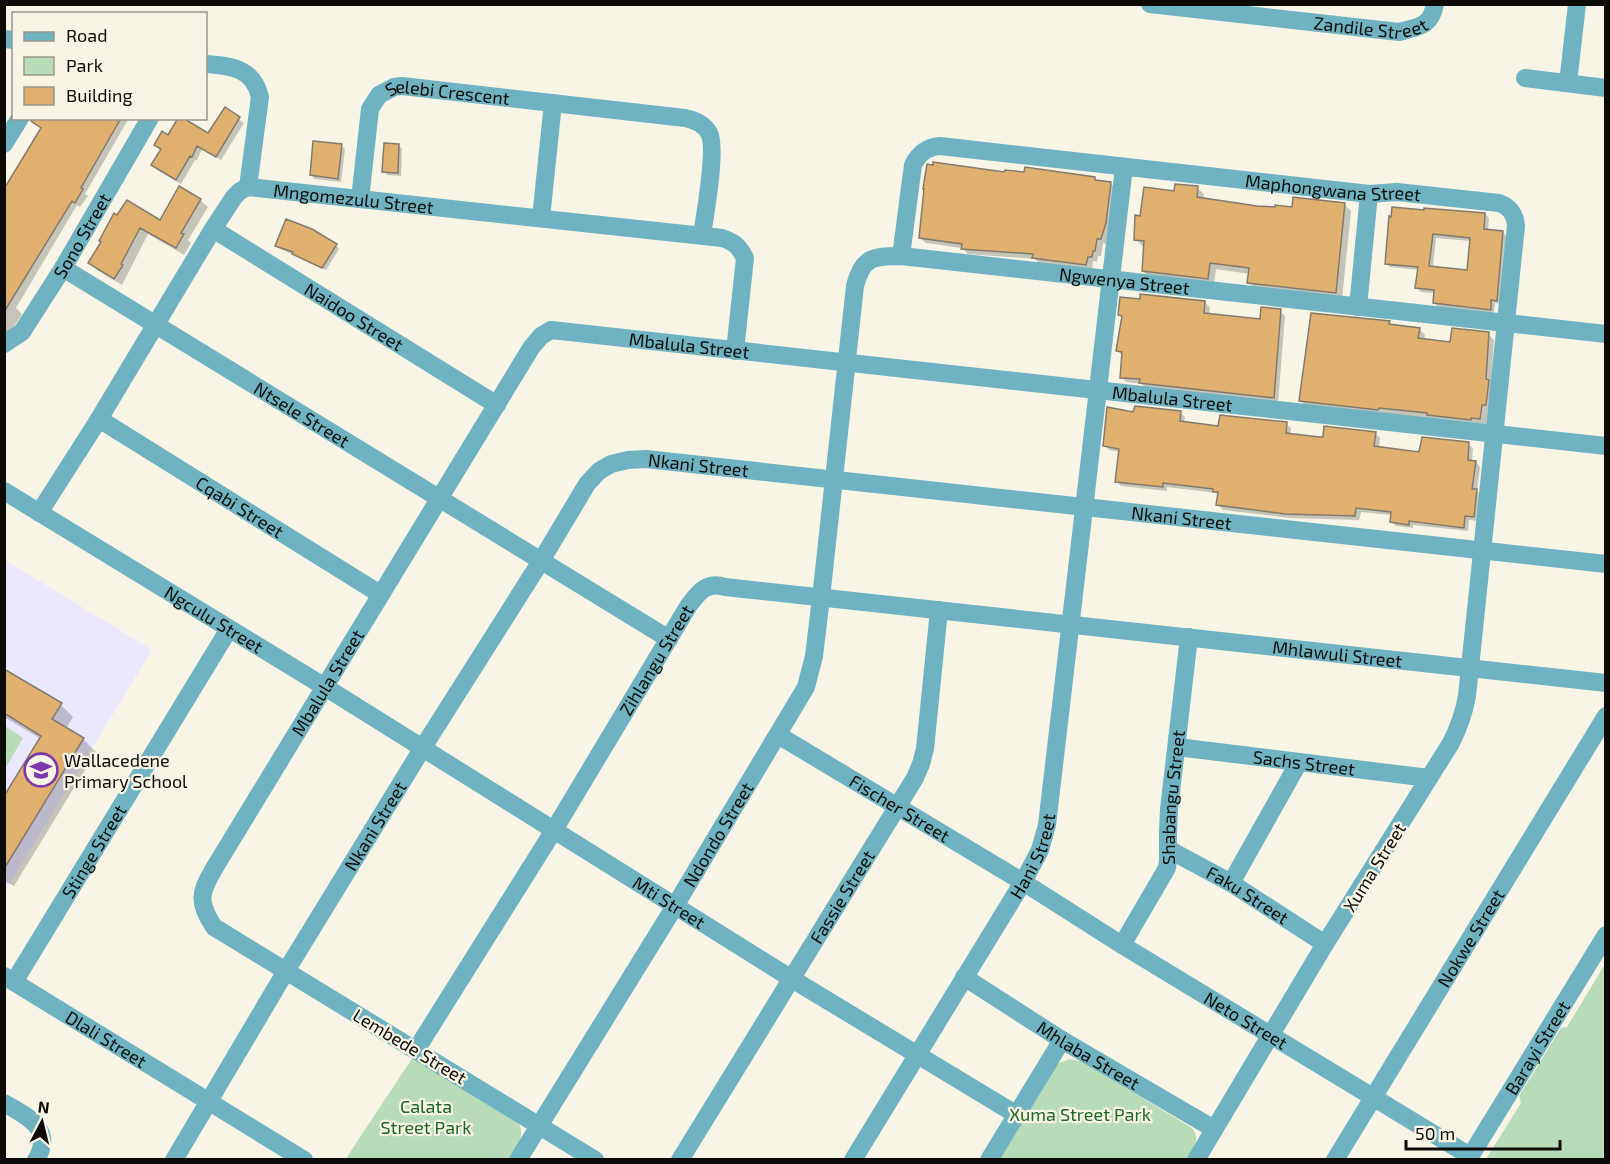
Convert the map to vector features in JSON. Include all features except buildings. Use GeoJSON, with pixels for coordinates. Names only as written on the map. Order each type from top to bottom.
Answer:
{"type":"FeatureCollection","features":[{"type":"Feature","properties":{"kind":"street","name":"Zandile Street"},"geometry":{"type":"LineString","coordinates":[[1149,4],[1399,32],[1421,26],[1430,20],[1436,4]]}},
{"type":"Feature","properties":{"kind":"street"},"geometry":{"type":"LineString","coordinates":[[1568,83],[1577,4]]}},
{"type":"Feature","properties":{"kind":"street"},"geometry":{"type":"LineString","coordinates":[[207,64],[235,68],[254,79],[258,88],[260,97],[248,187]]}},
{"type":"Feature","properties":{"kind":"street"},"geometry":{"type":"LineString","coordinates":[[1525,78],[1605,87]]}},
{"type":"Feature","properties":{"kind":"street","name":"Selebi Crescent"},"geometry":{"type":"LineString","coordinates":[[360,199],[370,109],[386,90],[402,86],[692,119],[704,126],[709,133],[712,148],[702,236]]}},
{"type":"Feature","properties":{"kind":"street"},"geometry":{"type":"LineString","coordinates":[[541,218],[553,103]]}},
{"type":"Feature","properties":{"kind":"street"},"geometry":{"type":"LineString","coordinates":[[4,144],[19,120]]}},
{"type":"Feature","properties":{"kind":"street","name":"Sono Street"},"geometry":{"type":"LineString","coordinates":[[4,344],[21,332],[63,268],[149,120]]}},
{"type":"Feature","properties":{"kind":"street","name":"Maphongwana Street"},"geometry":{"type":"LineString","coordinates":[[901,256],[913,165],[920,154],[933,147],[948,146],[1369,194],[1397,192],[1498,203],[1509,208],[1516,226],[1482,550]]}},
{"type":"Feature","properties":{"kind":"street","name":"Hani Street"},"geometry":{"type":"LineString","coordinates":[[853,1160],[1023,882],[1040,850],[1047,825],[1124,166]]}},
{"type":"Feature","properties":{"kind":"street","name":"Mngomezulu Street"},"geometry":{"type":"LineString","coordinates":[[39,513],[99,419],[213,229],[234,197],[248,187],[722,238],[739,247],[744,258],[735,351]]}},
{"type":"Feature","properties":{"kind":"street"},"geometry":{"type":"LineString","coordinates":[[1358,307],[1369,194]]}},
{"type":"Feature","properties":{"kind":"street","name":"Naidoo Street"},"geometry":{"type":"LineString","coordinates":[[213,229],[497,405]]}},
{"type":"Feature","properties":{"kind":"street","name":"Ngwenya Street"},"geometry":{"type":"LineString","coordinates":[[834,480],[855,286],[860,269],[878,256],[901,256],[1605,334]]}},
{"type":"Feature","properties":{"kind":"street","name":"Ntsele Street"},"geometry":{"type":"LineString","coordinates":[[63,268],[669,639]]}},
{"type":"Feature","properties":{"kind":"street","name":"Mbalula Street"},"geometry":{"type":"LineString","coordinates":[[286,971],[214,927],[206,915],[203,904],[202,894],[205,884],[531,348],[541,336],[551,330],[1605,446]]}},
{"type":"Feature","properties":{"kind":"street","name":"Cqabi Street"},"geometry":{"type":"LineString","coordinates":[[99,419],[380,594]]}},
{"type":"Feature","properties":{"kind":"street","name":"Nkani Street"},"geometry":{"type":"LineString","coordinates":[[174,1160],[286,971],[587,484],[599,471],[611,464],[646,459],[1605,564]]}},
{"type":"Feature","properties":{"kind":"street","name":"Ndondo Street"},"geometry":{"type":"LineString","coordinates":[[518,1160],[675,906],[806,687],[821,598],[834,480]]}},
{"type":"Feature","properties":{"kind":"street","name":"Ngculu Street"},"geometry":{"type":"LineString","coordinates":[[4,491],[325,687],[422,749]]}},
{"type":"Feature","properties":{"kind":"street","name":"Xuma Street"},"geometry":{"type":"LineString","coordinates":[[1196,1160],[1325,944],[1430,778],[1458,729],[1465,705],[1482,550]]}},
{"type":"Feature","properties":{"kind":"street","name":"Zihlangu Street"},"geometry":{"type":"LineString","coordinates":[[416,1050],[554,830],[698,593],[716,584],[725,587],[1070,625]]}},
{"type":"Feature","properties":{"kind":"street","name":"Fassie Street"},"geometry":{"type":"LineString","coordinates":[[680,1160],[915,778],[925,748],[939,610]]}},
{"type":"Feature","properties":{"kind":"street","name":"Mhlawuli Street"},"geometry":{"type":"LineString","coordinates":[[1070,625],[1605,683]]}},
{"type":"Feature","properties":{"kind":"street","name":"Stinge Street"},"geometry":{"type":"LineString","coordinates":[[9,979],[229,629]]}},
{"type":"Feature","properties":{"kind":"street","name":"Shabangu Street"},"geometry":{"type":"LineString","coordinates":[[1122,945],[1167,868],[1169,809],[1189,637]]}},
{"type":"Feature","properties":{"kind":"street","name":"Nokwe Street"},"geometry":{"type":"LineString","coordinates":[[1335,1160],[1605,716]]}},
{"type":"Feature","properties":{"kind":"street","name":"Fischer Street"},"geometry":{"type":"LineString","coordinates":[[778,735],[1023,882]]}},
{"type":"Feature","properties":{"kind":"street","name":"Sachs Street"},"geometry":{"type":"LineString","coordinates":[[1178,747],[1430,778]]}},
{"type":"Feature","properties":{"kind":"street","name":"Mti Street"},"geometry":{"type":"LineString","coordinates":[[422,749],[792,979],[1017,1115]]}},
{"type":"Feature","properties":{"kind":"street"},"geometry":{"type":"LineString","coordinates":[[1231,883],[1299,762]]}},
{"type":"Feature","properties":{"kind":"street","name":"Faku Street"},"geometry":{"type":"LineString","coordinates":[[1168,849],[1231,883],[1325,944]]}},
{"type":"Feature","properties":{"kind":"street","name":"Neto Street"},"geometry":{"type":"LineString","coordinates":[[1023,882],[1469,1158]]}},
{"type":"Feature","properties":{"kind":"street","name":"Barayi Street"},"geometry":{"type":"LineString","coordinates":[[1469,1158],[1605,935]]}},
{"type":"Feature","properties":{"kind":"street","name":"Lembede Street"},"geometry":{"type":"LineString","coordinates":[[286,971],[595,1160]]}},
{"type":"Feature","properties":{"kind":"street","name":"Mhlaba Street"},"geometry":{"type":"LineString","coordinates":[[964,977],[1062,1040],[1215,1129]]}},
{"type":"Feature","properties":{"kind":"street","name":"Dlali Street"},"geometry":{"type":"LineString","coordinates":[[9,979],[304,1160]]}},
{"type":"Feature","properties":{"kind":"street"},"geometry":{"type":"LineString","coordinates":[[989,1160],[1062,1040]]}},
{"type":"Feature","properties":{"kind":"street"},"geometry":{"type":"LineString","coordinates":[[4,1103],[35,1123],[41,1132],[40,1154],[36,1160]]}},
{"type":"Feature","properties":{"kind":"shaded area","name":"Wallacedene Primary School"},"geometry":{"type":"Polygon","coordinates":[[[5,560],[152,650],[5,891],[5,560]]]}},
{"type":"Feature","properties":{"kind":"green space"},"geometry":{"type":"Polygon","coordinates":[[[5,726],[23,738],[5,769],[5,726]]]}},
{"type":"Feature","properties":{"kind":"green space"},"geometry":{"type":"Polygon","coordinates":[[[1605,964],[1605,1159],[1486,1159],[1521,1103],[1519,1096],[1561,1028],[1567,1027],[1605,964]]]}},
{"type":"Feature","properties":{"kind":"green space","name":"Calata Street Park"},"geometry":{"type":"Polygon","coordinates":[[[413,1057],[518,1121],[521,1136],[509,1159],[345,1160],[413,1057]]]}},
{"type":"Feature","properties":{"kind":"green space","name":"Xuma Street Park"},"geometry":{"type":"Polygon","coordinates":[[[1070,1059],[1083,1062],[1192,1128],[1196,1140],[1187,1159],[997,1160],[1055,1067],[1070,1059]]]}},
{"type":"Feature","properties":{"kind":"place","name":"Wallacedene Primary School"},"geometry":{"type":"Point","coordinates":[41,770]}}]}
